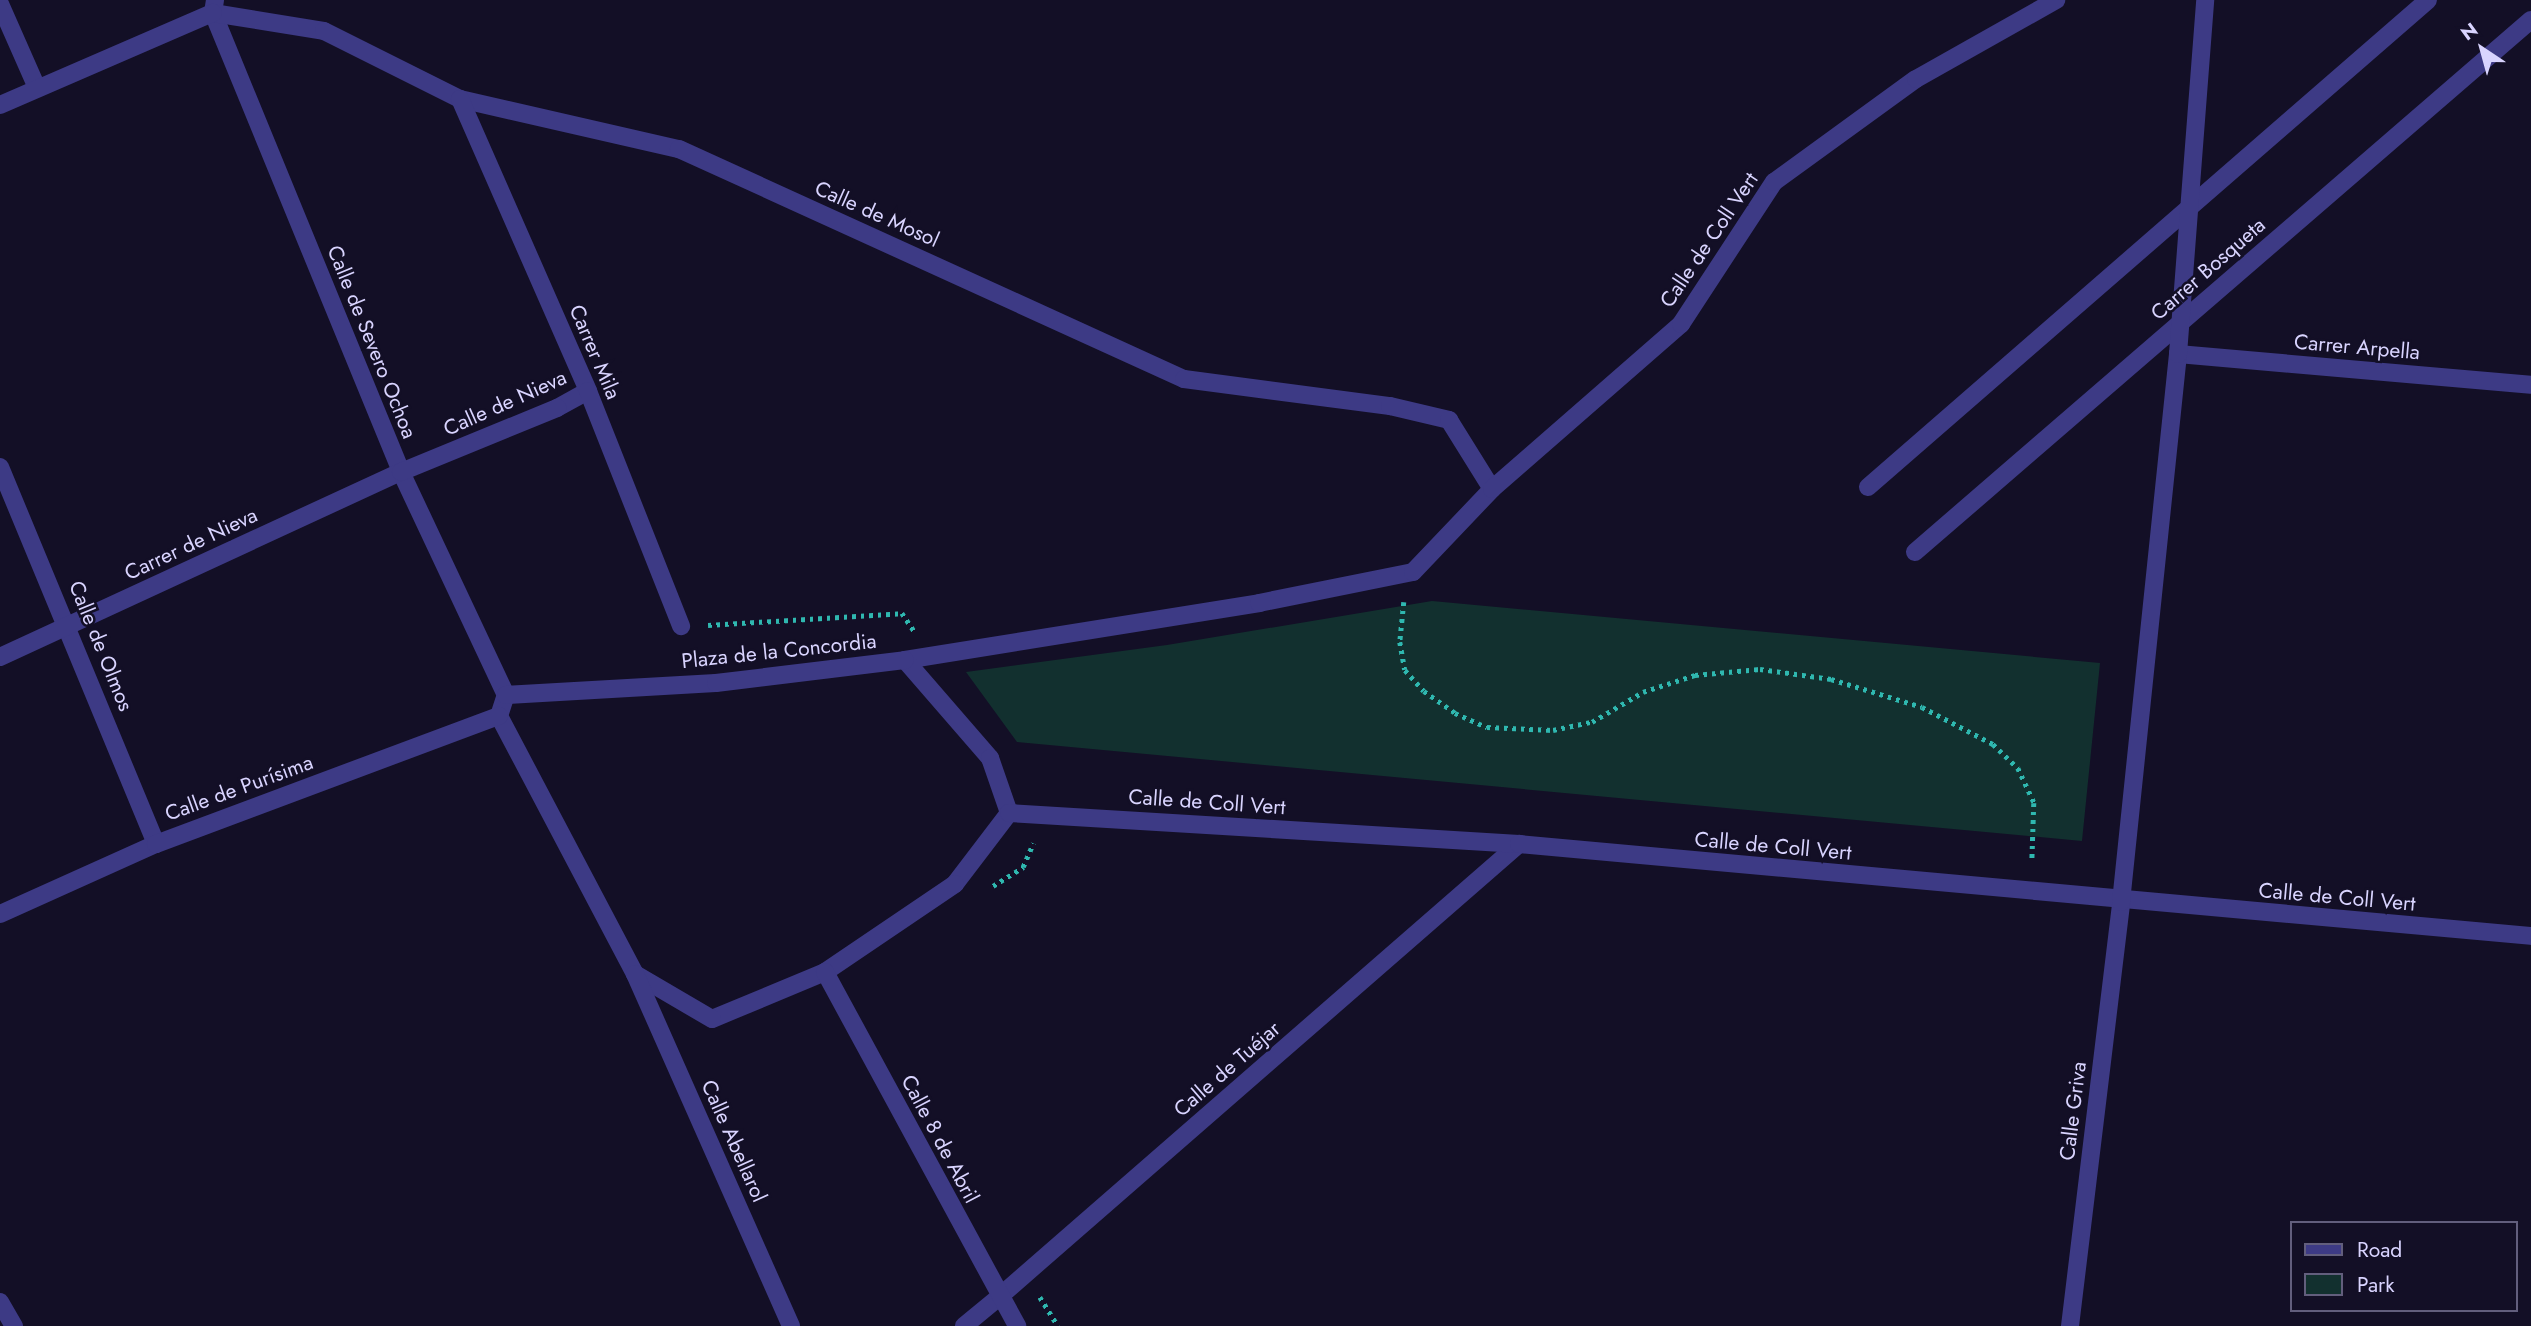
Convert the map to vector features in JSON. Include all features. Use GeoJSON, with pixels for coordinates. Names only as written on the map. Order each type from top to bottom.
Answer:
{"type":"FeatureCollection","features":[{"type":"Feature","properties":{"kind":"street","name":"Calle de Coll Vert"},"geometry":{"type":"LineString","coordinates":[[905,660],[1259,603],[1413,572],[1492,489],[1681,324],[1774,182],[1916,79],[2056,0]]}},
{"type":"Feature","properties":{"kind":"street","name":"Calle Griva"},"geometry":{"type":"LineString","coordinates":[[2070,1326],[2122,902],[2178,354],[2205,0]]}},
{"type":"Feature","properties":{"kind":"street"},"geometry":{"type":"LineString","coordinates":[[1868,487],[2428,0]]}},
{"type":"Feature","properties":{"kind":"street"},"geometry":{"type":"LineString","coordinates":[[0,4],[37,88]]}},
{"type":"Feature","properties":{"kind":"street","name":"Calle de Mosol"},"geometry":{"type":"LineString","coordinates":[[214,7],[324,31],[460,99],[679,149],[1184,379],[1390,406],[1449,421],[1492,489]]}},
{"type":"Feature","properties":{"kind":"street"},"geometry":{"type":"LineString","coordinates":[[0,105],[214,7]]}},
{"type":"Feature","properties":{"kind":"street","name":"Calle de Severo Ochoa"},"geometry":{"type":"LineString","coordinates":[[214,7],[401,472],[506,695]]}},
{"type":"Feature","properties":{"kind":"street","name":"Carrer Bosqueta"},"geometry":{"type":"LineString","coordinates":[[1915,552],[2531,20]]}},
{"type":"Feature","properties":{"kind":"street","name":"Carrer Mila"},"geometry":{"type":"LineString","coordinates":[[460,99],[588,391],[681,626]]}},
{"type":"Feature","properties":{"kind":"street","name":"Carrer Arpella"},"geometry":{"type":"LineString","coordinates":[[2178,354],[2531,385]]}},
{"type":"Feature","properties":{"kind":"street","name":"Calle de Nieva"},"geometry":{"type":"LineString","coordinates":[[401,472],[557,408],[588,391]]}},
{"type":"Feature","properties":{"kind":"street","name":"Calle de Olmos"},"geometry":{"type":"LineString","coordinates":[[0,467],[69,626],[156,844]]}},
{"type":"Feature","properties":{"kind":"street","name":"Carrer de Nieva"},"geometry":{"type":"LineString","coordinates":[[0,657],[401,472]]}},
{"type":"Feature","properties":{"kind":"street","name":"Plaza de la Concordia"},"geometry":{"type":"LineString","coordinates":[[506,695],[716,683],[905,660],[990,758],[1009,813]]}},
{"type":"Feature","properties":{"kind":"street"},"geometry":{"type":"LineString","coordinates":[[506,695],[499,716],[635,974],[712,1019],[825,972],[955,884],[1009,813]]}},
{"type":"Feature","properties":{"kind":"street","name":"Calle de Purísima"},"geometry":{"type":"LineString","coordinates":[[0,914],[156,844],[499,716]]}},
{"type":"Feature","properties":{"kind":"street","name":"Calle de Coll Vert"},"geometry":{"type":"LineString","coordinates":[[1009,813],[1519,844],[2122,902],[2531,936]]}},
{"type":"Feature","properties":{"kind":"street","name":"Calle de Tuéjar"},"geometry":{"type":"LineString","coordinates":[[964,1326],[1519,844]]}},
{"type":"Feature","properties":{"kind":"street","name":"Calle 8 de Abril"},"geometry":{"type":"LineString","coordinates":[[825,972],[1017,1326]]}},
{"type":"Feature","properties":{"kind":"street","name":"Calle Abellarol"},"geometry":{"type":"LineString","coordinates":[[635,974],[791,1326]]}},
{"type":"Feature","properties":{"kind":"street"},"geometry":{"type":"LineString","coordinates":[[1,1305],[15,1326]]}},
{"type":"Feature","properties":{"kind":"path"},"geometry":{"type":"LineString","coordinates":[[1407,573],[1400,642],[1405,670],[1424,691],[1455,713],[1487,727],[1553,730],[1592,722],[1643,692],[1695,675],[1760,669],[1880,691],[1961,724],[1993,744],[2018,768],[2034,803],[2031,893]]}},
{"type":"Feature","properties":{"kind":"green space"},"geometry":{"type":"Polygon","coordinates":[[[1432,601],[2100,663],[2082,841],[1017,742],[966,672],[1167,645],[1432,601]]]}}]}
